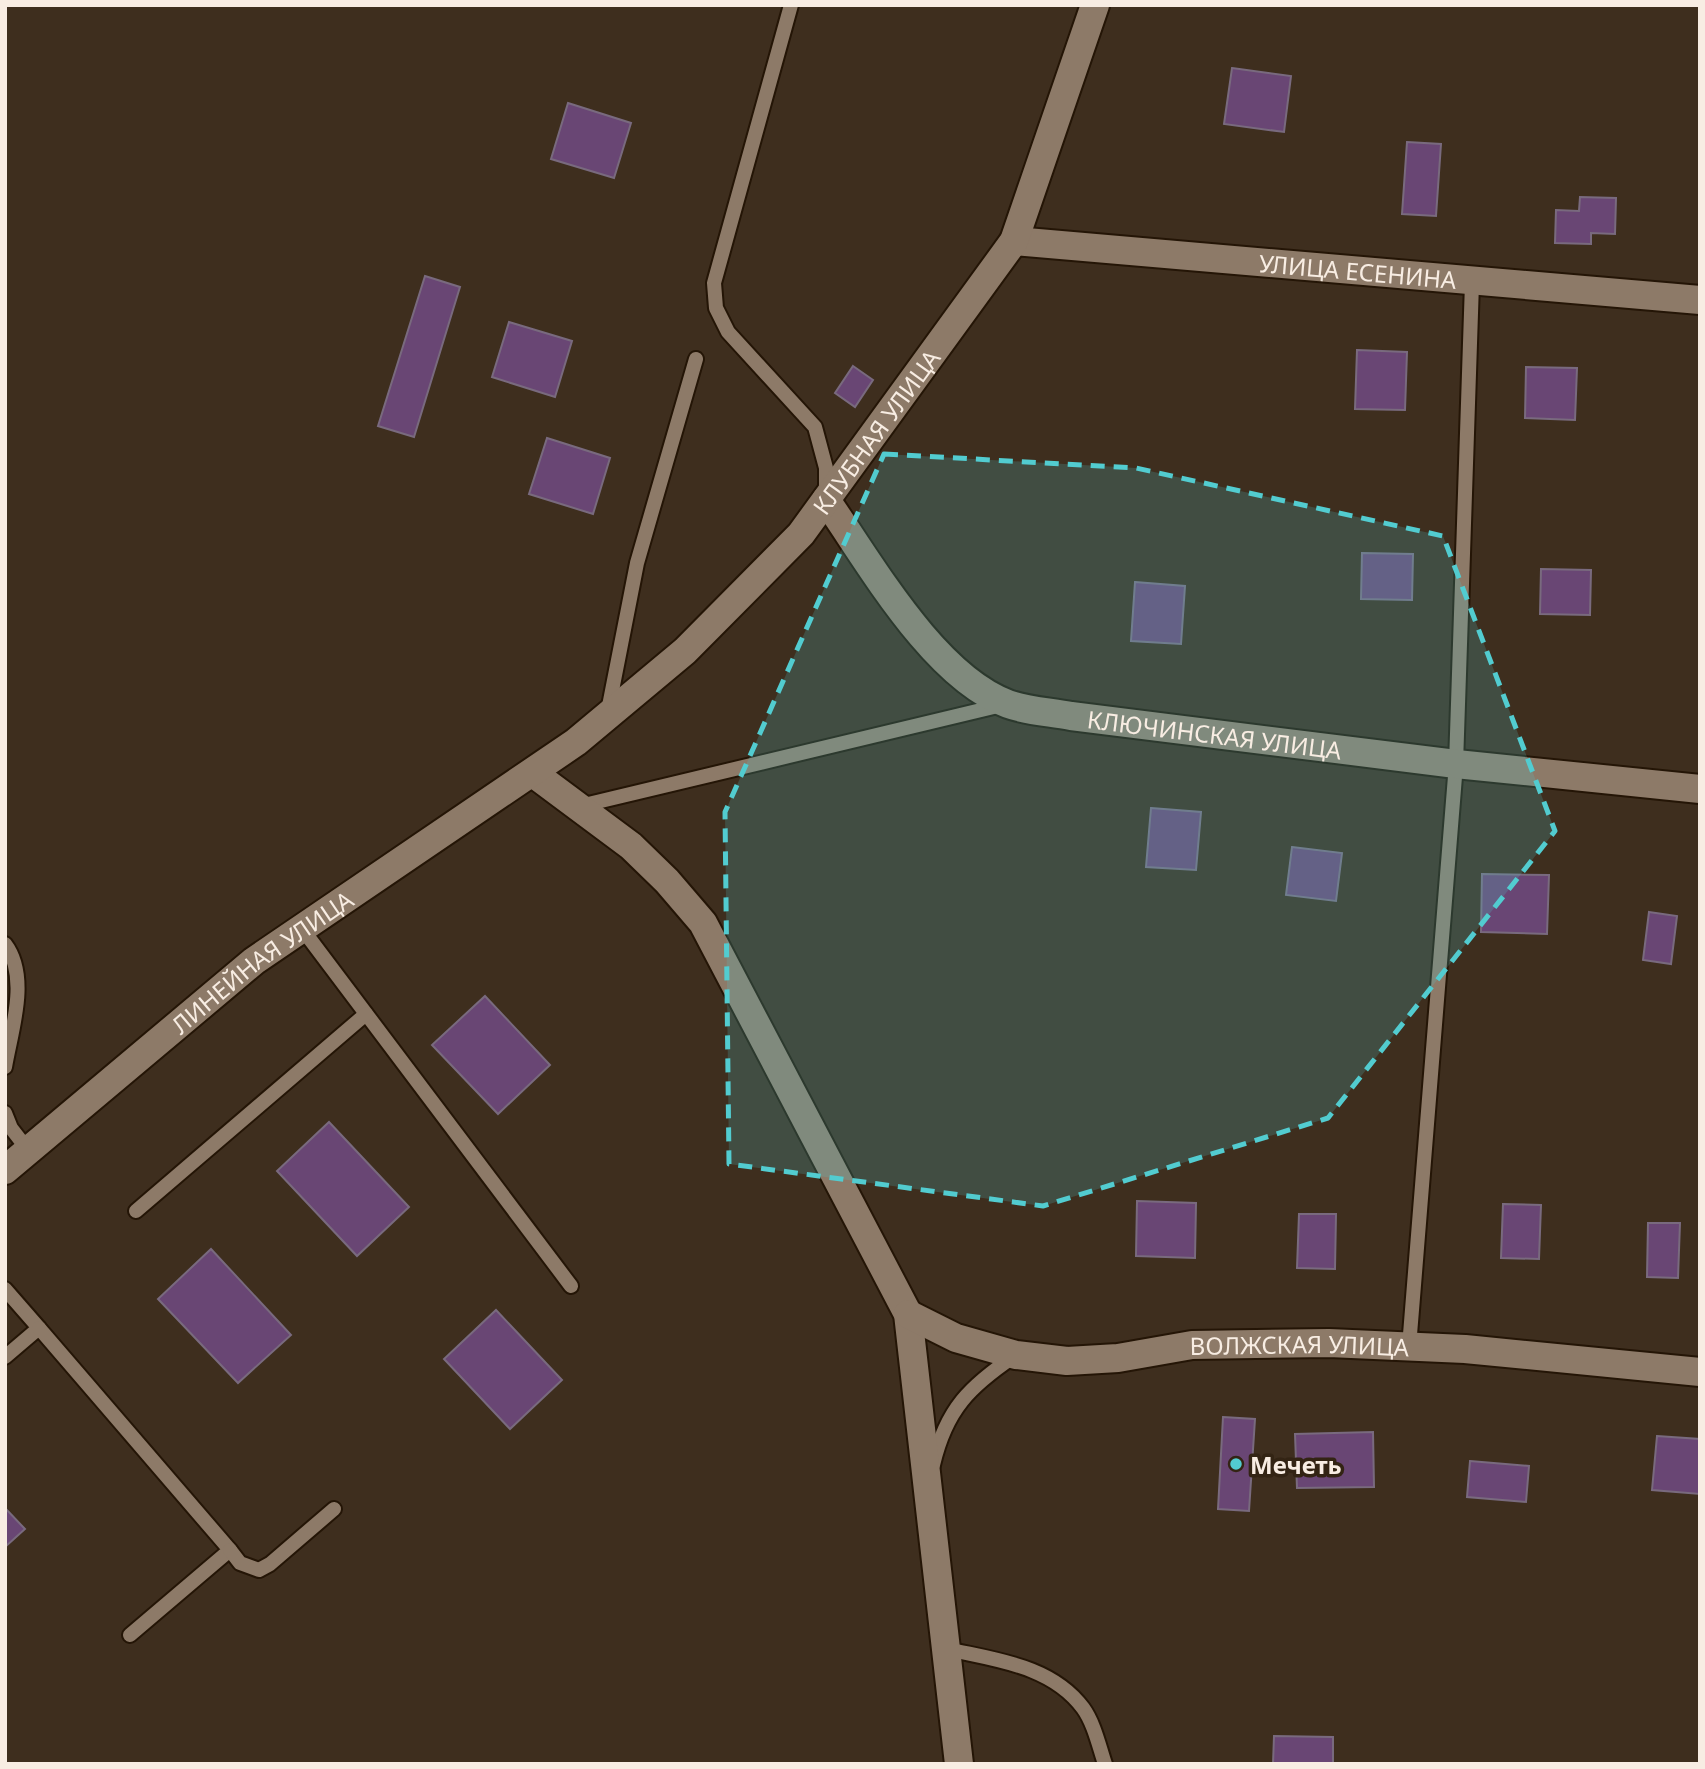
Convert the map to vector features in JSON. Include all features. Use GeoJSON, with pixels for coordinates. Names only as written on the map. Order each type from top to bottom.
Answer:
{"type":"FeatureCollection","features":[{"type":"Feature","properties":{"kind":"street","name":"КЛУБНАЯ УЛИЦА"},"geometry":{"type":"LineString","coordinates":[[533,773],[685,651],[801,534],[1014,242],[1095,5]]}},
{"type":"Feature","properties":{"kind":"street","name":"УЛИЦА ЕСЕНИНА"},"geometry":{"type":"LineString","coordinates":[[1014,242],[1472,283],[1700,300]]}},
{"type":"Feature","properties":{"kind":"street","name":"КЛЮЧИНСКАЯ УЛИЦА"},"geometry":{"type":"LineString","coordinates":[[825,500],[914,624],[950,668],[1007,704],[1070,716],[1457,764],[1700,789]]}},
{"type":"Feature","properties":{"kind":"street"},"geometry":{"type":"LineString","coordinates":[[533,773],[631,846],[667,881],[703,923],[908,1314],[959,1764]]}},
{"type":"Feature","properties":{"kind":"street","name":"ЛИНЕЙНАЯ УЛИЦА"},"geometry":{"type":"LineString","coordinates":[[5,1170],[254,961],[300,926],[533,773]]}},
{"type":"Feature","properties":{"kind":"street","name":"ВОЛЖСКАЯ УЛИЦА"},"geometry":{"type":"LineString","coordinates":[[908,1314],[956,1338],[1016,1356],[1067,1360],[1118,1358],[1192,1345],[1329,1343],[1465,1349],[1700,1372]]}},
{"type":"Feature","properties":{"kind":"lane"},"geometry":{"type":"LineString","coordinates":[[790,5],[714,283],[716,308],[728,332],[815,427],[826,468],[825,500]]}},
{"type":"Feature","properties":{"kind":"lane"},"geometry":{"type":"LineString","coordinates":[[1409,1347],[1457,764],[1472,283]]}},
{"type":"Feature","properties":{"kind":"lane"},"geometry":{"type":"LineString","coordinates":[[607,716],[637,563],[696,359]]}},
{"type":"Feature","properties":{"kind":"lane"},"geometry":{"type":"LineString","coordinates":[[579,806],[1007,704]]}},
{"type":"Feature","properties":{"kind":"lane"},"geometry":{"type":"LineString","coordinates":[[300,926],[571,1286]]}},
{"type":"Feature","properties":{"kind":"lane"},"geometry":{"type":"LineString","coordinates":[[5,944],[16,969],[17,996],[5,1067]]}},
{"type":"Feature","properties":{"kind":"lane"},"geometry":{"type":"LineString","coordinates":[[136,1211],[366,1014]]}},
{"type":"Feature","properties":{"kind":"lane"},"geometry":{"type":"LineString","coordinates":[[5,1113],[11,1128],[28,1150]]}},
{"type":"Feature","properties":{"kind":"lane"},"geometry":{"type":"LineString","coordinates":[[5,1289],[248,1568],[259,1570],[270,1564],[334,1509]]}},
{"type":"Feature","properties":{"kind":"lane"},"geometry":{"type":"LineString","coordinates":[[5,1357],[39,1328]]}},
{"type":"Feature","properties":{"kind":"lane"},"geometry":{"type":"LineString","coordinates":[[929,1483],[939,1436],[956,1406],[980,1379],[1016,1356]]}},
{"type":"Feature","properties":{"kind":"lane"},"geometry":{"type":"LineString","coordinates":[[131,1635],[230,1550]]}},
{"type":"Feature","properties":{"kind":"lane"},"geometry":{"type":"LineString","coordinates":[[947,1649],[1017,1665],[1049,1676],[1083,1708],[1105,1764]]}},
{"type":"Feature","properties":{"kind":"highlighted area"},"geometry":{"type":"Polygon","coordinates":[[[884,454],[1136,468],[1443,536],[1555,831],[1328,1118],[1043,1206],[729,1164],[725,812],[884,454]]]}},
{"type":"Feature","properties":{"kind":"building"},"geometry":{"type":"Polygon","coordinates":[[[1232,68],[1291,76],[1284,132],[1224,124],[1232,68]]]}},
{"type":"Feature","properties":{"kind":"building"},"geometry":{"type":"Polygon","coordinates":[[[568,103],[631,123],[614,178],[551,159],[568,103]]]}},
{"type":"Feature","properties":{"kind":"building"},"geometry":{"type":"Polygon","coordinates":[[[1407,142],[1441,144],[1436,216],[1402,214],[1407,142]]]}},
{"type":"Feature","properties":{"kind":"building"},"geometry":{"type":"Polygon","coordinates":[[[1580,197],[1616,198],[1615,234],[1591,233],[1591,244],[1555,243],[1556,210],[1579,211],[1580,197]]]}},
{"type":"Feature","properties":{"kind":"building"},"geometry":{"type":"Polygon","coordinates":[[[425,276],[460,287],[414,437],[378,426],[425,276]]]}},
{"type":"Feature","properties":{"kind":"building"},"geometry":{"type":"Polygon","coordinates":[[[509,322],[572,341],[555,397],[492,377],[509,322]]]}},
{"type":"Feature","properties":{"kind":"building"},"geometry":{"type":"Polygon","coordinates":[[[1357,350],[1407,352],[1405,410],[1355,409],[1357,350]]]}},
{"type":"Feature","properties":{"kind":"building"},"geometry":{"type":"Polygon","coordinates":[[[853,366],[873,380],[855,407],[835,393],[853,366]]]}},
{"type":"Feature","properties":{"kind":"building"},"geometry":{"type":"Polygon","coordinates":[[[1526,367],[1577,368],[1575,420],[1525,418],[1526,367]]]}},
{"type":"Feature","properties":{"kind":"building"},"geometry":{"type":"Polygon","coordinates":[[[547,438],[610,458],[593,514],[529,494],[547,438]]]}},
{"type":"Feature","properties":{"kind":"building"},"geometry":{"type":"Polygon","coordinates":[[[1362,553],[1413,554],[1412,600],[1361,599],[1362,553]]]}},
{"type":"Feature","properties":{"kind":"building"},"geometry":{"type":"Polygon","coordinates":[[[1541,569],[1591,570],[1590,615],[1540,614],[1541,569]]]}},
{"type":"Feature","properties":{"kind":"building"},"geometry":{"type":"Polygon","coordinates":[[[1135,582],[1185,586],[1181,644],[1131,641],[1135,582]]]}},
{"type":"Feature","properties":{"kind":"building"},"geometry":{"type":"Polygon","coordinates":[[[1151,808],[1201,812],[1196,870],[1146,867],[1151,808]]]}},
{"type":"Feature","properties":{"kind":"building"},"geometry":{"type":"Polygon","coordinates":[[[1292,847],[1342,853],[1336,901],[1286,895],[1292,847]]]}},
{"type":"Feature","properties":{"kind":"building"},"geometry":{"type":"Polygon","coordinates":[[[1482,874],[1549,875],[1547,934],[1481,932],[1482,874]]]}},
{"type":"Feature","properties":{"kind":"building"},"geometry":{"type":"Polygon","coordinates":[[[1649,912],[1677,916],[1671,964],[1643,960],[1649,912]]]}},
{"type":"Feature","properties":{"kind":"building"},"geometry":{"type":"Polygon","coordinates":[[[485,996],[550,1065],[498,1114],[432,1045],[485,996]]]}},
{"type":"Feature","properties":{"kind":"building"},"geometry":{"type":"Polygon","coordinates":[[[329,1122],[409,1207],[357,1256],[277,1171],[329,1122]]]}},
{"type":"Feature","properties":{"kind":"building"},"geometry":{"type":"Polygon","coordinates":[[[1137,1201],[1196,1203],[1195,1258],[1136,1256],[1137,1201]]]}},
{"type":"Feature","properties":{"kind":"building"},"geometry":{"type":"Polygon","coordinates":[[[1503,1204],[1541,1205],[1539,1259],[1501,1258],[1503,1204]]]}},
{"type":"Feature","properties":{"kind":"building"},"geometry":{"type":"Polygon","coordinates":[[[1299,1214],[1336,1214],[1335,1269],[1297,1268],[1299,1214]]]}},
{"type":"Feature","properties":{"kind":"building"},"geometry":{"type":"Polygon","coordinates":[[[1648,1223],[1680,1223],[1678,1278],[1647,1277],[1648,1223]]]}},
{"type":"Feature","properties":{"kind":"building"},"geometry":{"type":"Polygon","coordinates":[[[211,1249],[291,1335],[238,1383],[158,1299],[211,1249]]]}},
{"type":"Feature","properties":{"kind":"building"},"geometry":{"type":"Polygon","coordinates":[[[496,1310],[562,1380],[510,1429],[444,1359],[496,1310]]]}},
{"type":"Feature","properties":{"kind":"building","name":"Мечеть"},"geometry":{"type":"Polygon","coordinates":[[[1223,1417],[1255,1419],[1249,1511],[1218,1509],[1223,1417]]]}},
{"type":"Feature","properties":{"kind":"building"},"geometry":{"type":"Polygon","coordinates":[[[1373,1432],[1374,1487],[1297,1488],[1295,1434],[1373,1432]]]}},
{"type":"Feature","properties":{"kind":"building"},"geometry":{"type":"Polygon","coordinates":[[[1657,1436],[1700,1439],[1700,1494],[1652,1490],[1657,1436]]]}},
{"type":"Feature","properties":{"kind":"building"},"geometry":{"type":"Polygon","coordinates":[[[1470,1461],[1529,1466],[1526,1502],[1467,1497],[1470,1461]]]}},
{"type":"Feature","properties":{"kind":"building"},"geometry":{"type":"Polygon","coordinates":[[[5,1508],[25,1529],[5,1547],[5,1508]]]}},
{"type":"Feature","properties":{"kind":"building"},"geometry":{"type":"Polygon","coordinates":[[[1274,1736],[1333,1737],[1333,1764],[1273,1764],[1274,1736]]]}},
{"type":"Feature","properties":{"kind":"place","name":"Мечеть"},"geometry":{"type":"Point","coordinates":[1236,1464]}}]}
